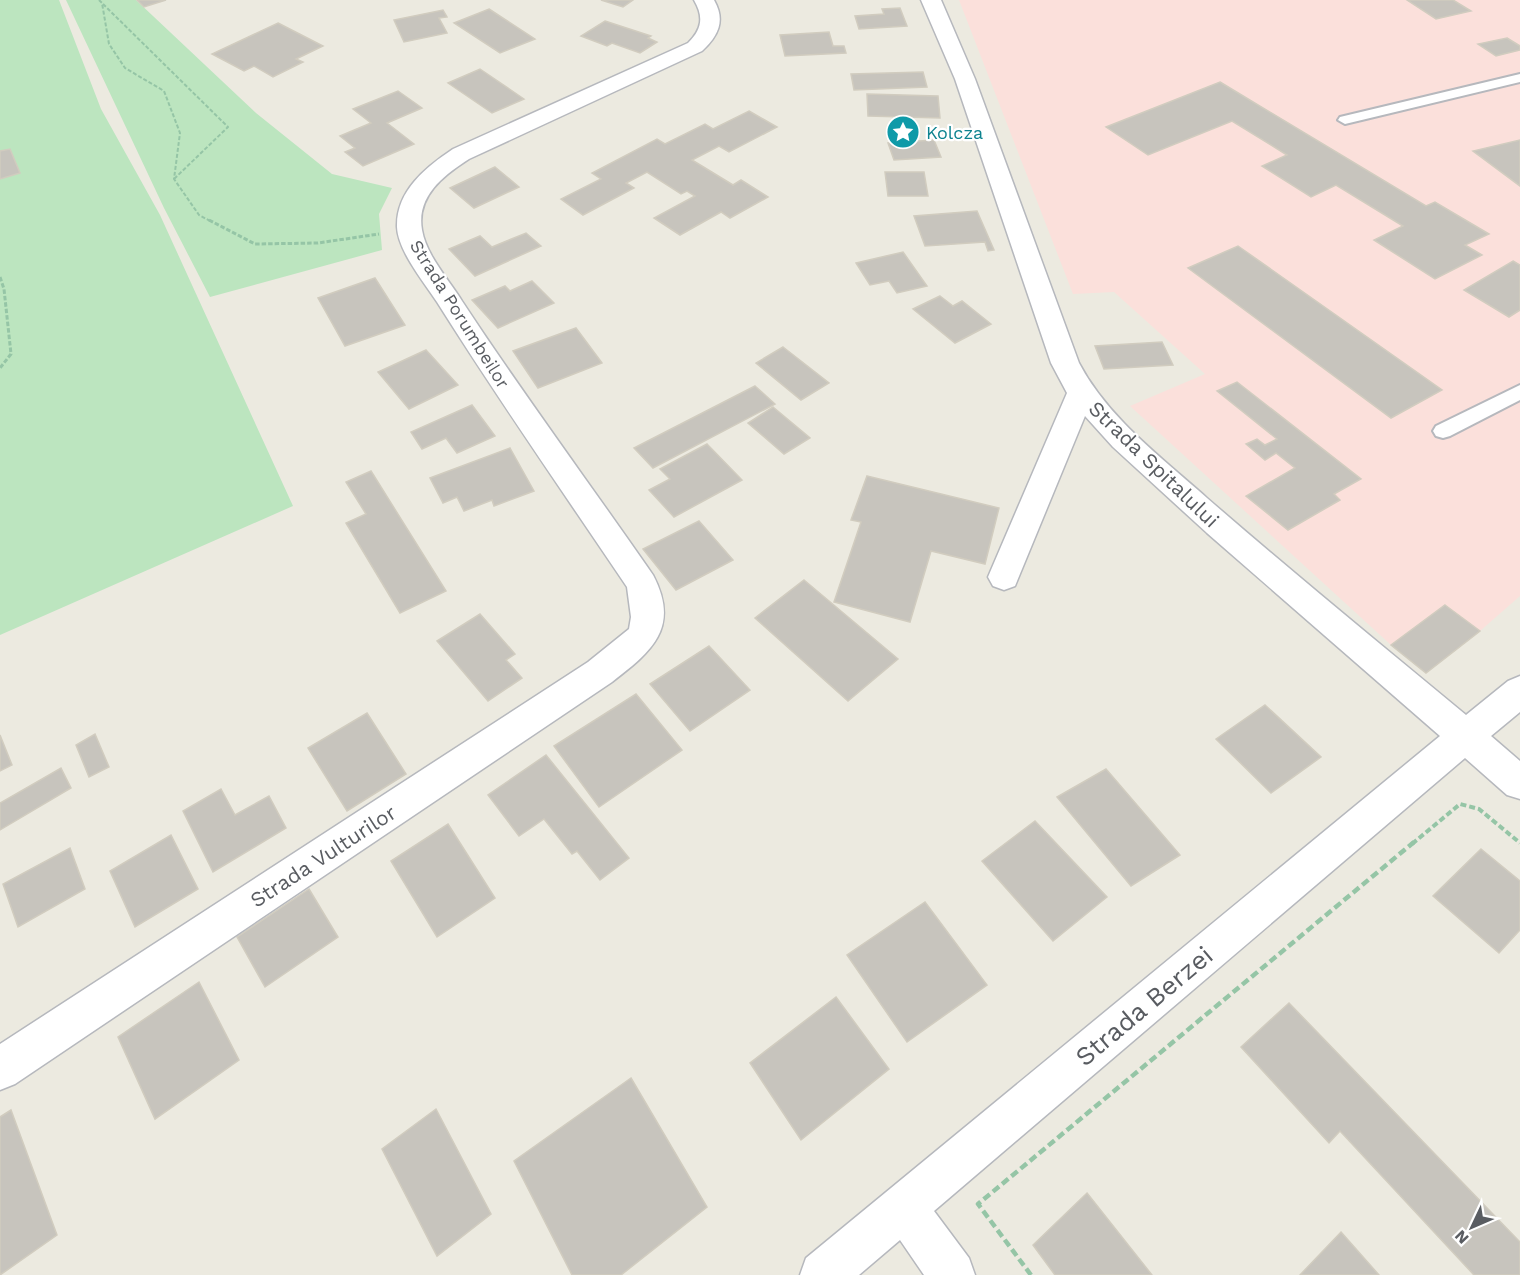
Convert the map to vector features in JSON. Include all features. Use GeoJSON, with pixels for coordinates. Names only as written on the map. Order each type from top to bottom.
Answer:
{"type":"FeatureCollection","features":[{"type":"Feature","properties":{"kind":"street","name":"Strada Porumbeilor"},"geometry":{"type":"LineString","coordinates":[[643,638],[649,615],[642,584],[464,324],[413,244],[408,230],[410,213],[424,182],[442,166],[494,138],[695,47],[708,36],[712,24],[704,0]]}},
{"type":"Feature","properties":{"kind":"street","name":"Strada Spitalului"},"geometry":{"type":"LineString","coordinates":[[932,0],[965,79],[1065,363],[1081,393],[1123,440],[1218,525],[1520,783]]}},
{"type":"Feature","properties":{"kind":"street"},"geometry":{"type":"LineString","coordinates":[[1004,578],[1081,393]]}},
{"type":"Feature","properties":{"kind":"street","name":"Strada Vulturilor"},"geometry":{"type":"LineString","coordinates":[[0,1069],[600,672],[643,638]]}},
{"type":"Feature","properties":{"kind":"street","name":"Strada Berzei"},"geometry":{"type":"LineString","coordinates":[[823,1275],[1520,691]]}},
{"type":"Feature","properties":{"kind":"street"},"geometry":{"type":"LineString","coordinates":[[904,1207],[952,1275]]}},
{"type":"Feature","properties":{"kind":"lane"},"geometry":{"type":"LineString","coordinates":[[1345,120],[1520,78]]}},
{"type":"Feature","properties":{"kind":"lane"},"geometry":{"type":"LineString","coordinates":[[1443,431],[1520,392]]}},
{"type":"Feature","properties":{"kind":"path"},"geometry":{"type":"LineString","coordinates":[[100,2],[109,44],[124,68],[164,91],[180,133],[174,179],[199,215],[255,243],[318,243],[408,230]]}},
{"type":"Feature","properties":{"kind":"path"},"geometry":{"type":"LineString","coordinates":[[100,2],[228,127],[174,179]]}},
{"type":"Feature","properties":{"kind":"path"},"geometry":{"type":"LineString","coordinates":[[0,277],[4,290],[11,354],[0,368]]}},
{"type":"Feature","properties":{"kind":"path"},"geometry":{"type":"LineString","coordinates":[[1031,1275],[978,1204],[1460,804],[1479,809],[1520,843]]}},
{"type":"Feature","properties":{"kind":"shaded area"},"geometry":{"type":"Polygon","coordinates":[[[959,0],[1520,0],[1520,596],[1480,631],[1391,645],[1130,406],[1205,374],[1114,292],[1073,294],[959,0]]]}},
{"type":"Feature","properties":{"kind":"green space"},"geometry":{"type":"Polygon","coordinates":[[[0,0],[59,0],[101,109],[160,215],[293,506],[0,635],[0,0]]]}},
{"type":"Feature","properties":{"kind":"green space"},"geometry":{"type":"Polygon","coordinates":[[[66,0],[136,0],[256,113],[332,174],[392,188],[379,214],[382,250],[210,297],[164,208],[66,0]]]}},
{"type":"Feature","properties":{"kind":"building"},"geometry":{"type":"Polygon","coordinates":[[[137,0],[166,0],[144,7],[137,0]]]}},
{"type":"Feature","properties":{"kind":"building"},"geometry":{"type":"Polygon","coordinates":[[[601,0],[633,0],[623,7],[601,0]]]}},
{"type":"Feature","properties":{"kind":"building"},"geometry":{"type":"Polygon","coordinates":[[[1407,0],[1453,0],[1471,11],[1436,19],[1407,0]]]}},
{"type":"Feature","properties":{"kind":"building"},"geometry":{"type":"Polygon","coordinates":[[[900,8],[907,26],[859,29],[855,16],[884,14],[882,9],[900,8]]]}},
{"type":"Feature","properties":{"kind":"building"},"geometry":{"type":"Polygon","coordinates":[[[489,9],[535,39],[500,53],[454,23],[489,9]]]}},
{"type":"Feature","properties":{"kind":"building"},"geometry":{"type":"Polygon","coordinates":[[[443,10],[447,17],[439,18],[447,33],[404,42],[394,20],[443,10]]]}},
{"type":"Feature","properties":{"kind":"building"},"geometry":{"type":"Polygon","coordinates":[[[605,21],[651,36],[648,38],[657,42],[640,53],[612,43],[607,46],[581,36],[605,21]]]}},
{"type":"Feature","properties":{"kind":"building"},"geometry":{"type":"Polygon","coordinates":[[[278,23],[323,46],[296,59],[303,62],[273,77],[254,66],[244,71],[212,54],[278,23]]]}},
{"type":"Feature","properties":{"kind":"building"},"geometry":{"type":"Polygon","coordinates":[[[829,32],[833,46],[844,46],[846,53],[785,56],[780,35],[829,32]]]}},
{"type":"Feature","properties":{"kind":"building"},"geometry":{"type":"Polygon","coordinates":[[[1507,38],[1520,46],[1520,50],[1496,56],[1478,44],[1507,38]]]}},
{"type":"Feature","properties":{"kind":"building"},"geometry":{"type":"Polygon","coordinates":[[[480,69],[524,99],[492,113],[448,83],[480,69]]]}},
{"type":"Feature","properties":{"kind":"building"},"geometry":{"type":"Polygon","coordinates":[[[923,72],[927,87],[854,90],[851,74],[923,72]]]}},
{"type":"Feature","properties":{"kind":"building"},"geometry":{"type":"Polygon","coordinates":[[[1220,82],[1426,206],[1435,202],[1489,234],[1465,245],[1482,255],[1435,279],[1374,240],[1403,226],[1336,185],[1311,197],[1262,166],[1287,155],[1232,121],[1148,155],[1106,127],[1220,82]]]}},
{"type":"Feature","properties":{"kind":"building"},"geometry":{"type":"Polygon","coordinates":[[[398,91],[422,108],[387,123],[414,144],[363,166],[345,152],[355,148],[340,136],[371,123],[353,109],[398,91]]]}},
{"type":"Feature","properties":{"kind":"building"},"geometry":{"type":"Polygon","coordinates":[[[867,94],[938,96],[940,118],[868,116],[867,94]]]}},
{"type":"Feature","properties":{"kind":"building"},"geometry":{"type":"Polygon","coordinates":[[[749,111],[777,127],[729,152],[719,146],[692,160],[733,185],[741,180],[768,197],[730,218],[721,212],[680,235],[654,218],[695,196],[687,191],[681,194],[647,172],[626,183],[634,188],[583,215],[561,199],[601,179],[592,173],[657,139],[665,144],[705,124],[713,129],[749,111]]]}},
{"type":"Feature","properties":{"kind":"building"},"geometry":{"type":"Polygon","coordinates":[[[934,140],[941,157],[894,160],[888,143],[934,140]]]}},
{"type":"Feature","properties":{"kind":"building"},"geometry":{"type":"Polygon","coordinates":[[[1520,140],[1520,186],[1473,151],[1520,140]]]}},
{"type":"Feature","properties":{"kind":"building"},"geometry":{"type":"Polygon","coordinates":[[[10,149],[20,173],[0,179],[0,151],[10,149]]]}},
{"type":"Feature","properties":{"kind":"building"},"geometry":{"type":"Polygon","coordinates":[[[495,167],[519,187],[474,208],[450,188],[495,167]]]}},
{"type":"Feature","properties":{"kind":"building"},"geometry":{"type":"Polygon","coordinates":[[[885,172],[924,172],[928,196],[888,196],[885,172]]]}},
{"type":"Feature","properties":{"kind":"building"},"geometry":{"type":"Polygon","coordinates":[[[977,211],[994,250],[988,251],[985,242],[925,246],[914,216],[977,211]]]}},
{"type":"Feature","properties":{"kind":"building"},"geometry":{"type":"Polygon","coordinates":[[[526,233],[541,246],[475,276],[449,249],[480,236],[492,247],[526,233]]]}},
{"type":"Feature","properties":{"kind":"building"},"geometry":{"type":"Polygon","coordinates":[[[1238,246],[1442,390],[1391,418],[1188,268],[1238,246]]]}},
{"type":"Feature","properties":{"kind":"building"},"geometry":{"type":"Polygon","coordinates":[[[903,252],[927,286],[897,293],[889,281],[870,285],[856,263],[903,252]]]}},
{"type":"Feature","properties":{"kind":"building"},"geometry":{"type":"Polygon","coordinates":[[[1513,261],[1520,265],[1520,310],[1509,317],[1464,290],[1513,261]]]}},
{"type":"Feature","properties":{"kind":"building"},"geometry":{"type":"Polygon","coordinates":[[[375,278],[405,325],[345,346],[318,298],[375,278]]]}},
{"type":"Feature","properties":{"kind":"building"},"geometry":{"type":"Polygon","coordinates":[[[532,281],[554,303],[498,328],[472,300],[505,286],[510,291],[532,281]]]}},
{"type":"Feature","properties":{"kind":"building"},"geometry":{"type":"Polygon","coordinates":[[[940,296],[953,306],[962,301],[991,324],[955,343],[913,309],[940,296]]]}},
{"type":"Feature","properties":{"kind":"building"},"geometry":{"type":"Polygon","coordinates":[[[576,328],[602,363],[538,388],[513,351],[576,328]]]}},
{"type":"Feature","properties":{"kind":"building"},"geometry":{"type":"Polygon","coordinates":[[[1162,342],[1173,365],[1104,369],[1095,346],[1162,342]]]}},
{"type":"Feature","properties":{"kind":"building"},"geometry":{"type":"Polygon","coordinates":[[[783,347],[829,383],[801,400],[756,363],[783,347]]]}},
{"type":"Feature","properties":{"kind":"building"},"geometry":{"type":"Polygon","coordinates":[[[426,350],[458,385],[409,409],[378,372],[426,350]]]}},
{"type":"Feature","properties":{"kind":"building"},"geometry":{"type":"Polygon","coordinates":[[[1237,382],[1361,479],[1334,494],[1340,500],[1288,530],[1246,496],[1295,468],[1276,453],[1265,460],[1246,444],[1257,439],[1265,445],[1277,439],[1217,391],[1237,382]]]}},
{"type":"Feature","properties":{"kind":"building"},"geometry":{"type":"Polygon","coordinates":[[[755,386],[775,404],[653,468],[634,448],[755,386]]]}},
{"type":"Feature","properties":{"kind":"building"},"geometry":{"type":"Polygon","coordinates":[[[472,405],[495,436],[457,453],[446,438],[422,449],[411,432],[472,405]]]}},
{"type":"Feature","properties":{"kind":"building"},"geometry":{"type":"Polygon","coordinates":[[[773,407],[810,438],[784,454],[748,423],[773,407]]]}},
{"type":"Feature","properties":{"kind":"building"},"geometry":{"type":"Polygon","coordinates":[[[707,444],[742,480],[674,517],[649,490],[670,479],[660,469],[707,444]]]}},
{"type":"Feature","properties":{"kind":"building"},"geometry":{"type":"Polygon","coordinates":[[[510,448],[534,491],[494,506],[492,500],[464,511],[457,497],[443,503],[430,478],[510,448]]]}},
{"type":"Feature","properties":{"kind":"building"},"geometry":{"type":"Polygon","coordinates":[[[371,471],[446,591],[400,613],[346,523],[366,514],[346,482],[371,471]]]}},
{"type":"Feature","properties":{"kind":"building"},"geometry":{"type":"Polygon","coordinates":[[[867,476],[999,508],[985,564],[931,551],[910,622],[834,602],[861,522],[851,520],[867,476]]]}},
{"type":"Feature","properties":{"kind":"building"},"geometry":{"type":"Polygon","coordinates":[[[699,521],[733,560],[676,590],[643,549],[699,521]]]}},
{"type":"Feature","properties":{"kind":"building"},"geometry":{"type":"Polygon","coordinates":[[[804,580],[898,659],[848,701],[755,618],[804,580]]]}},
{"type":"Feature","properties":{"kind":"building"},"geometry":{"type":"Polygon","coordinates":[[[1445,605],[1480,631],[1426,673],[1391,645],[1445,605]]]}},
{"type":"Feature","properties":{"kind":"building"},"geometry":{"type":"Polygon","coordinates":[[[480,614],[515,654],[506,660],[522,678],[488,701],[437,641],[480,614]]]}},
{"type":"Feature","properties":{"kind":"building"},"geometry":{"type":"Polygon","coordinates":[[[709,646],[750,690],[690,731],[650,684],[709,646]]]}},
{"type":"Feature","properties":{"kind":"building"},"geometry":{"type":"Polygon","coordinates":[[[636,694],[682,750],[599,807],[554,746],[636,694]]]}},
{"type":"Feature","properties":{"kind":"building"},"geometry":{"type":"Polygon","coordinates":[[[1265,705],[1321,757],[1271,793],[1216,739],[1265,705]]]}},
{"type":"Feature","properties":{"kind":"building"},"geometry":{"type":"Polygon","coordinates":[[[367,713],[406,774],[347,811],[308,748],[367,713]]]}},
{"type":"Feature","properties":{"kind":"building"},"geometry":{"type":"Polygon","coordinates":[[[95,734],[109,767],[89,777],[76,745],[95,734]]]}},
{"type":"Feature","properties":{"kind":"building"},"geometry":{"type":"Polygon","coordinates":[[[0,735],[12,765],[0,771],[0,735]]]}},
{"type":"Feature","properties":{"kind":"building"},"geometry":{"type":"Polygon","coordinates":[[[546,755],[629,858],[600,880],[577,851],[572,854],[544,819],[519,836],[488,795],[546,755]]]}},
{"type":"Feature","properties":{"kind":"building"},"geometry":{"type":"Polygon","coordinates":[[[61,768],[71,788],[0,830],[0,803],[61,768]]]}},
{"type":"Feature","properties":{"kind":"building"},"geometry":{"type":"Polygon","coordinates":[[[1106,769],[1180,855],[1131,886],[1057,797],[1106,769]]]}},
{"type":"Feature","properties":{"kind":"building"},"geometry":{"type":"Polygon","coordinates":[[[221,789],[235,815],[269,796],[286,828],[213,872],[183,811],[221,789]]]}},
{"type":"Feature","properties":{"kind":"building"},"geometry":{"type":"Polygon","coordinates":[[[1035,821],[1107,897],[1053,941],[982,861],[1035,821]]]}},
{"type":"Feature","properties":{"kind":"building"},"geometry":{"type":"Polygon","coordinates":[[[448,824],[495,898],[437,937],[391,861],[448,824]]]}},
{"type":"Feature","properties":{"kind":"building"},"geometry":{"type":"Polygon","coordinates":[[[171,835],[198,889],[135,927],[110,871],[171,835]]]}},
{"type":"Feature","properties":{"kind":"building"},"geometry":{"type":"Polygon","coordinates":[[[70,848],[85,889],[18,927],[3,884],[70,848]]]}},
{"type":"Feature","properties":{"kind":"building"},"geometry":{"type":"Polygon","coordinates":[[[1481,849],[1520,881],[1520,930],[1499,953],[1433,896],[1481,849]]]}},
{"type":"Feature","properties":{"kind":"building"},"geometry":{"type":"Polygon","coordinates":[[[309,889],[338,937],[265,987],[237,937],[309,889]]]}},
{"type":"Feature","properties":{"kind":"building"},"geometry":{"type":"Polygon","coordinates":[[[925,902],[987,985],[907,1042],[847,955],[925,902]]]}},
{"type":"Feature","properties":{"kind":"building"},"geometry":{"type":"Polygon","coordinates":[[[199,982],[239,1060],[155,1119],[118,1037],[199,982]]]}},
{"type":"Feature","properties":{"kind":"building"},"geometry":{"type":"Polygon","coordinates":[[[836,997],[889,1069],[801,1140],[750,1063],[836,997]]]}},
{"type":"Feature","properties":{"kind":"building"},"geometry":{"type":"Polygon","coordinates":[[[1289,1003],[1520,1242],[1520,1275],[1474,1275],[1340,1131],[1329,1143],[1241,1047],[1289,1003]]]}},
{"type":"Feature","properties":{"kind":"building"},"geometry":{"type":"Polygon","coordinates":[[[631,1078],[707,1207],[621,1275],[572,1275],[514,1161],[631,1078]]]}},
{"type":"Feature","properties":{"kind":"building"},"geometry":{"type":"Polygon","coordinates":[[[436,1109],[491,1214],[437,1256],[382,1149],[436,1109]]]}},
{"type":"Feature","properties":{"kind":"building"},"geometry":{"type":"Polygon","coordinates":[[[11,1110],[57,1235],[0,1275],[0,1117],[11,1110]]]}},
{"type":"Feature","properties":{"kind":"building"},"geometry":{"type":"Polygon","coordinates":[[[1087,1193],[1152,1275],[1055,1275],[1033,1245],[1087,1193]]]}},
{"type":"Feature","properties":{"kind":"building"},"geometry":{"type":"Polygon","coordinates":[[[1341,1232],[1379,1275],[1300,1275],[1341,1232]]]}},
{"type":"Feature","properties":{"kind":"place","name":"Kolcza"},"geometry":{"type":"Point","coordinates":[903,132]}}]}
